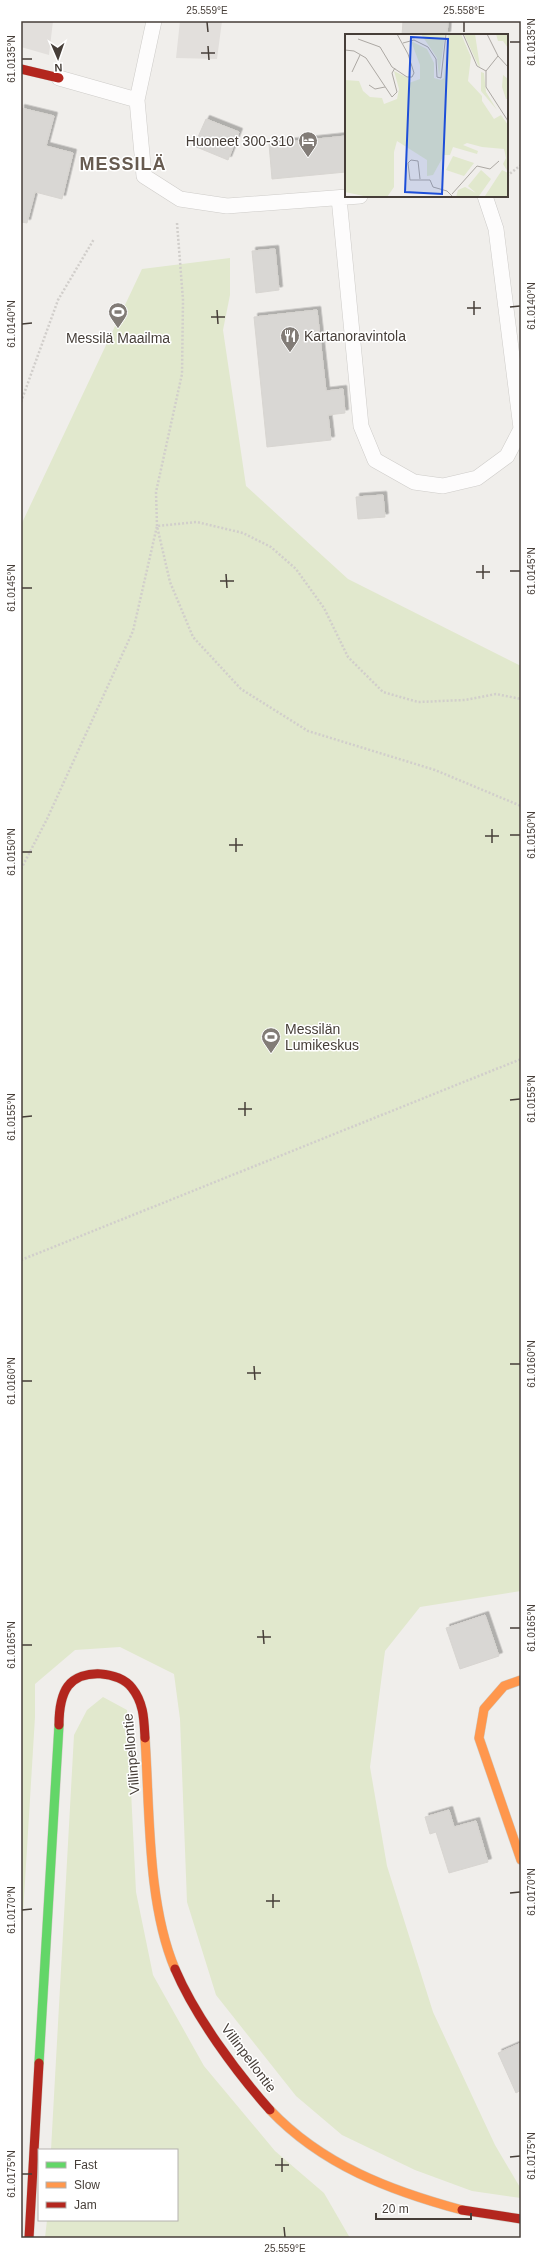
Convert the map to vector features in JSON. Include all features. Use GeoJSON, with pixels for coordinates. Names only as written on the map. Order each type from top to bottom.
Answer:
{"type":"FeatureCollection","features":[{"type":"Feature","properties":{"kind":"street"},"geometry":{"type":"LineString","coordinates":[[21,69],[59,78]]}},
{"type":"Feature","properties":{"kind":"street","name":"Villinpellontie"},"geometry":{"type":"LineString","coordinates":[[29,2238],[59,1721],[63,1697],[70,1684],[84,1676],[106,1674],[125,1680],[138,1695],[144,1713],[154,1890],[168,1951],[195,2009],[254,2093],[290,2130],[336,2162],[402,2192],[461,2210],[495,2217],[521,2219]]}},
{"type":"Feature","properties":{"kind":"street"},"geometry":{"type":"LineString","coordinates":[[521,1680],[504,1686],[484,1710],[479,1738],[521,1860]]}},
{"type":"Feature","properties":{"kind":"lane"},"geometry":{"type":"LineString","coordinates":[[154,21],[137,100],[144,176],[180,199],[227,206],[350,197]]}},
{"type":"Feature","properties":{"kind":"lane"},"geometry":{"type":"LineString","coordinates":[[59,78],[137,100]]}},
{"type":"Feature","properties":{"kind":"lane"},"geometry":{"type":"LineString","coordinates":[[339,198],[361,426],[375,460],[414,482],[443,486],[477,478],[507,456],[521,428],[496,229],[485,197]]}},
{"type":"Feature","properties":{"kind":"path"},"geometry":{"type":"LineString","coordinates":[[508,175],[521,165]]}},
{"type":"Feature","properties":{"kind":"path"},"geometry":{"type":"LineString","coordinates":[[180,199],[176,228],[182,300],[182,374],[156,492],[157,526],[170,582],[193,636],[241,689],[308,731],[436,770],[521,806]]}},
{"type":"Feature","properties":{"kind":"path"},"geometry":{"type":"LineString","coordinates":[[21,402],[58,300],[94,239]]}},
{"type":"Feature","properties":{"kind":"path"},"geometry":{"type":"LineString","coordinates":[[157,526],[197,522],[243,533],[271,547],[296,569],[324,608],[348,657],[383,692],[418,702],[465,700],[496,694],[521,699]]}},
{"type":"Feature","properties":{"kind":"path"},"geometry":{"type":"LineString","coordinates":[[21,869],[47,819],[133,631],[157,526]]}},
{"type":"Feature","properties":{"kind":"path"},"geometry":{"type":"LineString","coordinates":[[21,1260],[521,1059]]}},
{"type":"Feature","properties":{"kind":"green space","name":"Messilän Lumikeskus"},"geometry":{"type":"Polygon","coordinates":[[[230,258],[230,295],[223,330],[246,486],[348,579],[521,666],[521,1591],[420,1607],[385,1651],[370,1767],[387,1866],[433,2012],[495,2145],[521,2189],[521,2198],[472,2191],[415,2170],[342,2135],[296,2096],[216,1995],[187,1902],[180,1719],[174,1674],[120,1647],[75,1650],[35,1684],[35,1717],[21,1947],[21,525],[142,269],[230,258]]]}},
{"type":"Feature","properties":{"kind":"green space"},"geometry":{"type":"Polygon","coordinates":[[[103,1697],[127,1710],[136,1892],[153,1975],[204,2066],[275,2151],[324,2193],[350,2238],[45,2238],[47,2221],[178,2221],[178,2149],[51,2149],[74,1735],[87,1710],[103,1697]]]}},
{"type":"Feature","properties":{"kind":"shaded area"},"geometry":{"type":"Polygon","coordinates":[[[21,21],[53,21],[49,55],[21,47],[21,21]]]}},
{"type":"Feature","properties":{"kind":"shaded area"},"geometry":{"type":"Polygon","coordinates":[[[180,21],[222,21],[217,59],[176,58],[180,21]]]}},
{"type":"Feature","properties":{"kind":"building"},"geometry":{"type":"Polygon","coordinates":[[[403,21],[448,21],[447,34],[402,34],[403,21]]]}},
{"type":"Feature","properties":{"kind":"building"},"geometry":{"type":"Polygon","coordinates":[[[21,108],[54,116],[46,146],[73,153],[62,199],[35,192],[27,223],[21,222],[21,108]]]}},
{"type":"Feature","properties":{"kind":"building"},"geometry":{"type":"Polygon","coordinates":[[[206,119],[239,132],[228,160],[194,146],[206,119]]]}},
{"type":"Feature","properties":{"kind":"building","name":"Huoneet 300-310"},"geometry":{"type":"Polygon","coordinates":[[[345,136],[345,172],[272,179],[269,144],[345,136]]]}},
{"type":"Feature","properties":{"kind":"building"},"geometry":{"type":"Polygon","coordinates":[[[275,249],[279,290],[256,293],[252,251],[275,249]]]}},
{"type":"Feature","properties":{"kind":"building","name":"Kartanoravintola"},"geometry":{"type":"Polygon","coordinates":[[[317,310],[326,391],[343,389],[345,413],[328,415],[331,440],[267,447],[254,317],[317,310]]]}},
{"type":"Feature","properties":{"kind":"building"},"geometry":{"type":"Polygon","coordinates":[[[383,495],[385,517],[358,519],[356,497],[383,495]]]}},
{"type":"Feature","properties":{"kind":"building"},"geometry":{"type":"Polygon","coordinates":[[[485,1615],[499,1656],[460,1669],[446,1628],[485,1615]]]}},
{"type":"Feature","properties":{"kind":"building"},"geometry":{"type":"Polygon","coordinates":[[[449,1810],[454,1827],[476,1821],[488,1862],[449,1873],[436,1832],[430,1834],[425,1817],[449,1810]]]}},
{"type":"Feature","properties":{"kind":"building"},"geometry":{"type":"Polygon","coordinates":[[[521,2043],[521,2090],[516,2093],[498,2053],[521,2043]]]}},
{"type":"Feature","properties":{"kind":"traffic: fast"},"geometry":{"type":"LineString","coordinates":[[39,2063],[59,1725]]}},
{"type":"Feature","properties":{"kind":"traffic: slow"},"geometry":{"type":"LineString","coordinates":[[521,1680],[504,1686],[484,1709],[479,1738],[521,1860]]}},
{"type":"Feature","properties":{"kind":"traffic: slow"},"geometry":{"type":"LineString","coordinates":[[145,1738],[151,1856],[159,1915],[166,1943],[175,1969]]}},
{"type":"Feature","properties":{"kind":"traffic: slow"},"geometry":{"type":"LineString","coordinates":[[270,2110],[290,2129],[312,2146],[359,2174],[409,2194],[462,2210]]}},
{"type":"Feature","properties":{"kind":"traffic: jam"},"geometry":{"type":"LineString","coordinates":[[21,69],[59,78]]}},
{"type":"Feature","properties":{"kind":"traffic: jam"},"geometry":{"type":"LineString","coordinates":[[59,1725],[60,1710],[65,1690],[74,1680],[91,1674],[110,1675],[126,1682],[136,1694],[143,1712],[145,1738]]}},
{"type":"Feature","properties":{"kind":"traffic: jam"},"geometry":{"type":"LineString","coordinates":[[175,1969],[183,1987],[217,2043],[270,2110]]}},
{"type":"Feature","properties":{"kind":"traffic: jam"},"geometry":{"type":"LineString","coordinates":[[29,2238],[39,2063]]}},
{"type":"Feature","properties":{"kind":"traffic: jam"},"geometry":{"type":"LineString","coordinates":[[462,2210],[521,2219]]}},
{"type":"Feature","properties":{"kind":"place","name":"Huoneet 300-310"},"geometry":{"type":"Point","coordinates":[308,158]}},
{"type":"Feature","properties":{"kind":"place","name":"Messilä Maailma"},"geometry":{"type":"Point","coordinates":[118,329]}},
{"type":"Feature","properties":{"kind":"place","name":"Kartanoravintola"},"geometry":{"type":"Point","coordinates":[290,353]}},
{"type":"Feature","properties":{"kind":"place","name":"Messilän Lumikeskus"},"geometry":{"type":"Point","coordinates":[271,1054]}},
{"type":"Feature","properties":{"kind":"district","name":"MESSILÄ"},"geometry":{"type":"Point","coordinates":[123,164]}}]}
